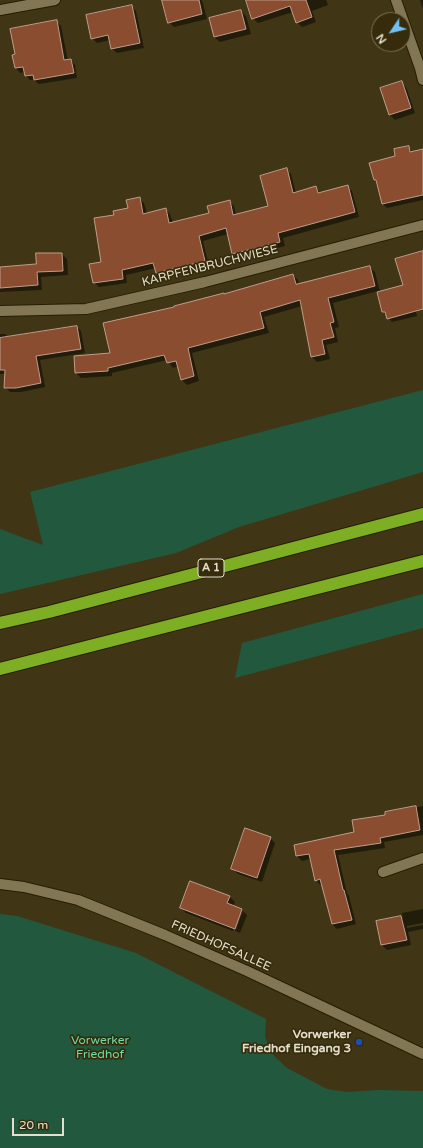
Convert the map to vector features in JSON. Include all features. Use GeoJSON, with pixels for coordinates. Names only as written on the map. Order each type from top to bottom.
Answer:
{"type":"FeatureCollection","features":[{"type":"Feature","properties":{"kind":"highway","name":"A 1"},"geometry":{"type":"LineString","coordinates":[[0,623],[48,612],[423,514]]}},
{"type":"Feature","properties":{"kind":"highway"},"geometry":{"type":"LineString","coordinates":[[0,669],[423,562]]}},
{"type":"Feature","properties":{"kind":"street"},"geometry":{"type":"LineString","coordinates":[[0,10],[55,0]]}},
{"type":"Feature","properties":{"kind":"street"},"geometry":{"type":"LineString","coordinates":[[396,0],[423,80]]}},
{"type":"Feature","properties":{"kind":"street","name":"KARPFENBRUCHWIESE"},"geometry":{"type":"LineString","coordinates":[[0,311],[86,309],[205,282],[423,225]]}},
{"type":"Feature","properties":{"kind":"street"},"geometry":{"type":"LineString","coordinates":[[383,872],[423,858]]}},
{"type":"Feature","properties":{"kind":"street","name":"FRIEDHOFSALLEE"},"geometry":{"type":"LineString","coordinates":[[0,884],[24,887],[78,900],[165,935],[247,971],[423,1054]]}},
{"type":"Feature","properties":{"kind":"green space"},"geometry":{"type":"Polygon","coordinates":[[[423,390],[423,472],[239,527],[176,553],[0,594],[0,529],[43,545],[30,492],[423,390]]]}},
{"type":"Feature","properties":{"kind":"green space"},"geometry":{"type":"Polygon","coordinates":[[[423,594],[423,628],[235,678],[242,643],[423,594]]]}},
{"type":"Feature","properties":{"kind":"green space","name":"Vorwerker Friedhof"},"geometry":{"type":"Polygon","coordinates":[[[0,914],[17,916],[136,953],[266,1019],[265,1037],[274,1056],[287,1068],[327,1089],[346,1092],[379,1090],[423,1091],[423,1148],[0,1148],[0,914]]]}},
{"type":"Feature","properties":{"kind":"building"},"geometry":{"type":"Polygon","coordinates":[[[162,0],[199,0],[202,14],[168,23],[162,0]]]}},
{"type":"Feature","properties":{"kind":"building"},"geometry":{"type":"Polygon","coordinates":[[[246,0],[306,0],[312,17],[296,23],[290,6],[252,19],[246,0]]]}},
{"type":"Feature","properties":{"kind":"building"},"geometry":{"type":"Polygon","coordinates":[[[132,5],[140,43],[111,49],[108,35],[91,39],[86,15],[132,5]]]}},
{"type":"Feature","properties":{"kind":"building"},"geometry":{"type":"Polygon","coordinates":[[[241,10],[246,29],[214,37],[209,18],[241,10]]]}},
{"type":"Feature","properties":{"kind":"building"},"geometry":{"type":"Polygon","coordinates":[[[57,20],[64,60],[71,59],[74,73],[34,80],[33,75],[25,76],[23,67],[15,68],[12,55],[15,54],[10,29],[57,20]]]}},
{"type":"Feature","properties":{"kind":"building"},"geometry":{"type":"Polygon","coordinates":[[[402,81],[411,108],[389,115],[380,88],[402,81]]]}},
{"type":"Feature","properties":{"kind":"building"},"geometry":{"type":"Polygon","coordinates":[[[409,146],[410,152],[423,149],[423,195],[382,204],[376,180],[374,180],[369,163],[395,156],[394,149],[409,146]]]}},
{"type":"Feature","properties":{"kind":"building"},"geometry":{"type":"Polygon","coordinates":[[[287,168],[293,193],[316,186],[318,193],[348,185],[355,212],[278,233],[280,242],[232,254],[226,228],[199,236],[205,261],[156,273],[153,263],[122,270],[123,279],[93,283],[89,264],[101,262],[94,218],[114,215],[113,211],[128,208],[126,200],[140,197],[143,214],[166,208],[169,223],[209,213],[207,206],[230,200],[233,215],[268,206],[260,176],[287,168]]]}},
{"type":"Feature","properties":{"kind":"building"},"geometry":{"type":"Polygon","coordinates":[[[423,251],[423,309],[387,319],[385,312],[382,312],[377,292],[403,285],[395,259],[423,251]]]}},
{"type":"Feature","properties":{"kind":"building"},"geometry":{"type":"Polygon","coordinates":[[[36,253],[62,253],[63,271],[37,272],[38,285],[0,288],[0,267],[36,264],[36,253]]]}},
{"type":"Feature","properties":{"kind":"building"},"geometry":{"type":"Polygon","coordinates":[[[370,266],[375,286],[328,298],[334,322],[330,323],[334,337],[322,340],[325,354],[311,357],[300,300],[260,312],[264,328],[188,348],[194,376],[181,380],[176,361],[167,363],[164,355],[108,368],[108,371],[75,373],[74,356],[110,353],[103,323],[174,307],[293,274],[296,284],[370,266]]]}},
{"type":"Feature","properties":{"kind":"building"},"geometry":{"type":"Polygon","coordinates":[[[77,326],[81,349],[36,356],[41,383],[16,388],[4,388],[5,370],[0,370],[0,338],[77,326]]]}},
{"type":"Feature","properties":{"kind":"building"},"geometry":{"type":"Polygon","coordinates":[[[416,806],[420,830],[380,838],[381,843],[334,850],[343,890],[352,920],[332,924],[320,879],[315,881],[309,854],[296,856],[294,845],[354,832],[352,820],[385,815],[385,812],[416,806]]]}},
{"type":"Feature","properties":{"kind":"building"},"geometry":{"type":"Polygon","coordinates":[[[245,828],[271,837],[257,878],[231,869],[245,828]]]}},
{"type":"Feature","properties":{"kind":"building"},"geometry":{"type":"Polygon","coordinates":[[[190,881],[230,896],[227,903],[242,909],[235,929],[180,908],[190,881]]]}},
{"type":"Feature","properties":{"kind":"building"},"geometry":{"type":"Polygon","coordinates":[[[401,916],[407,940],[381,945],[376,921],[401,916]]]}},
{"type":"Feature","properties":{"kind":"place","name":"Vorwerker Friedhof Eingang 3"},"geometry":{"type":"Point","coordinates":[359,1042]}}]}
